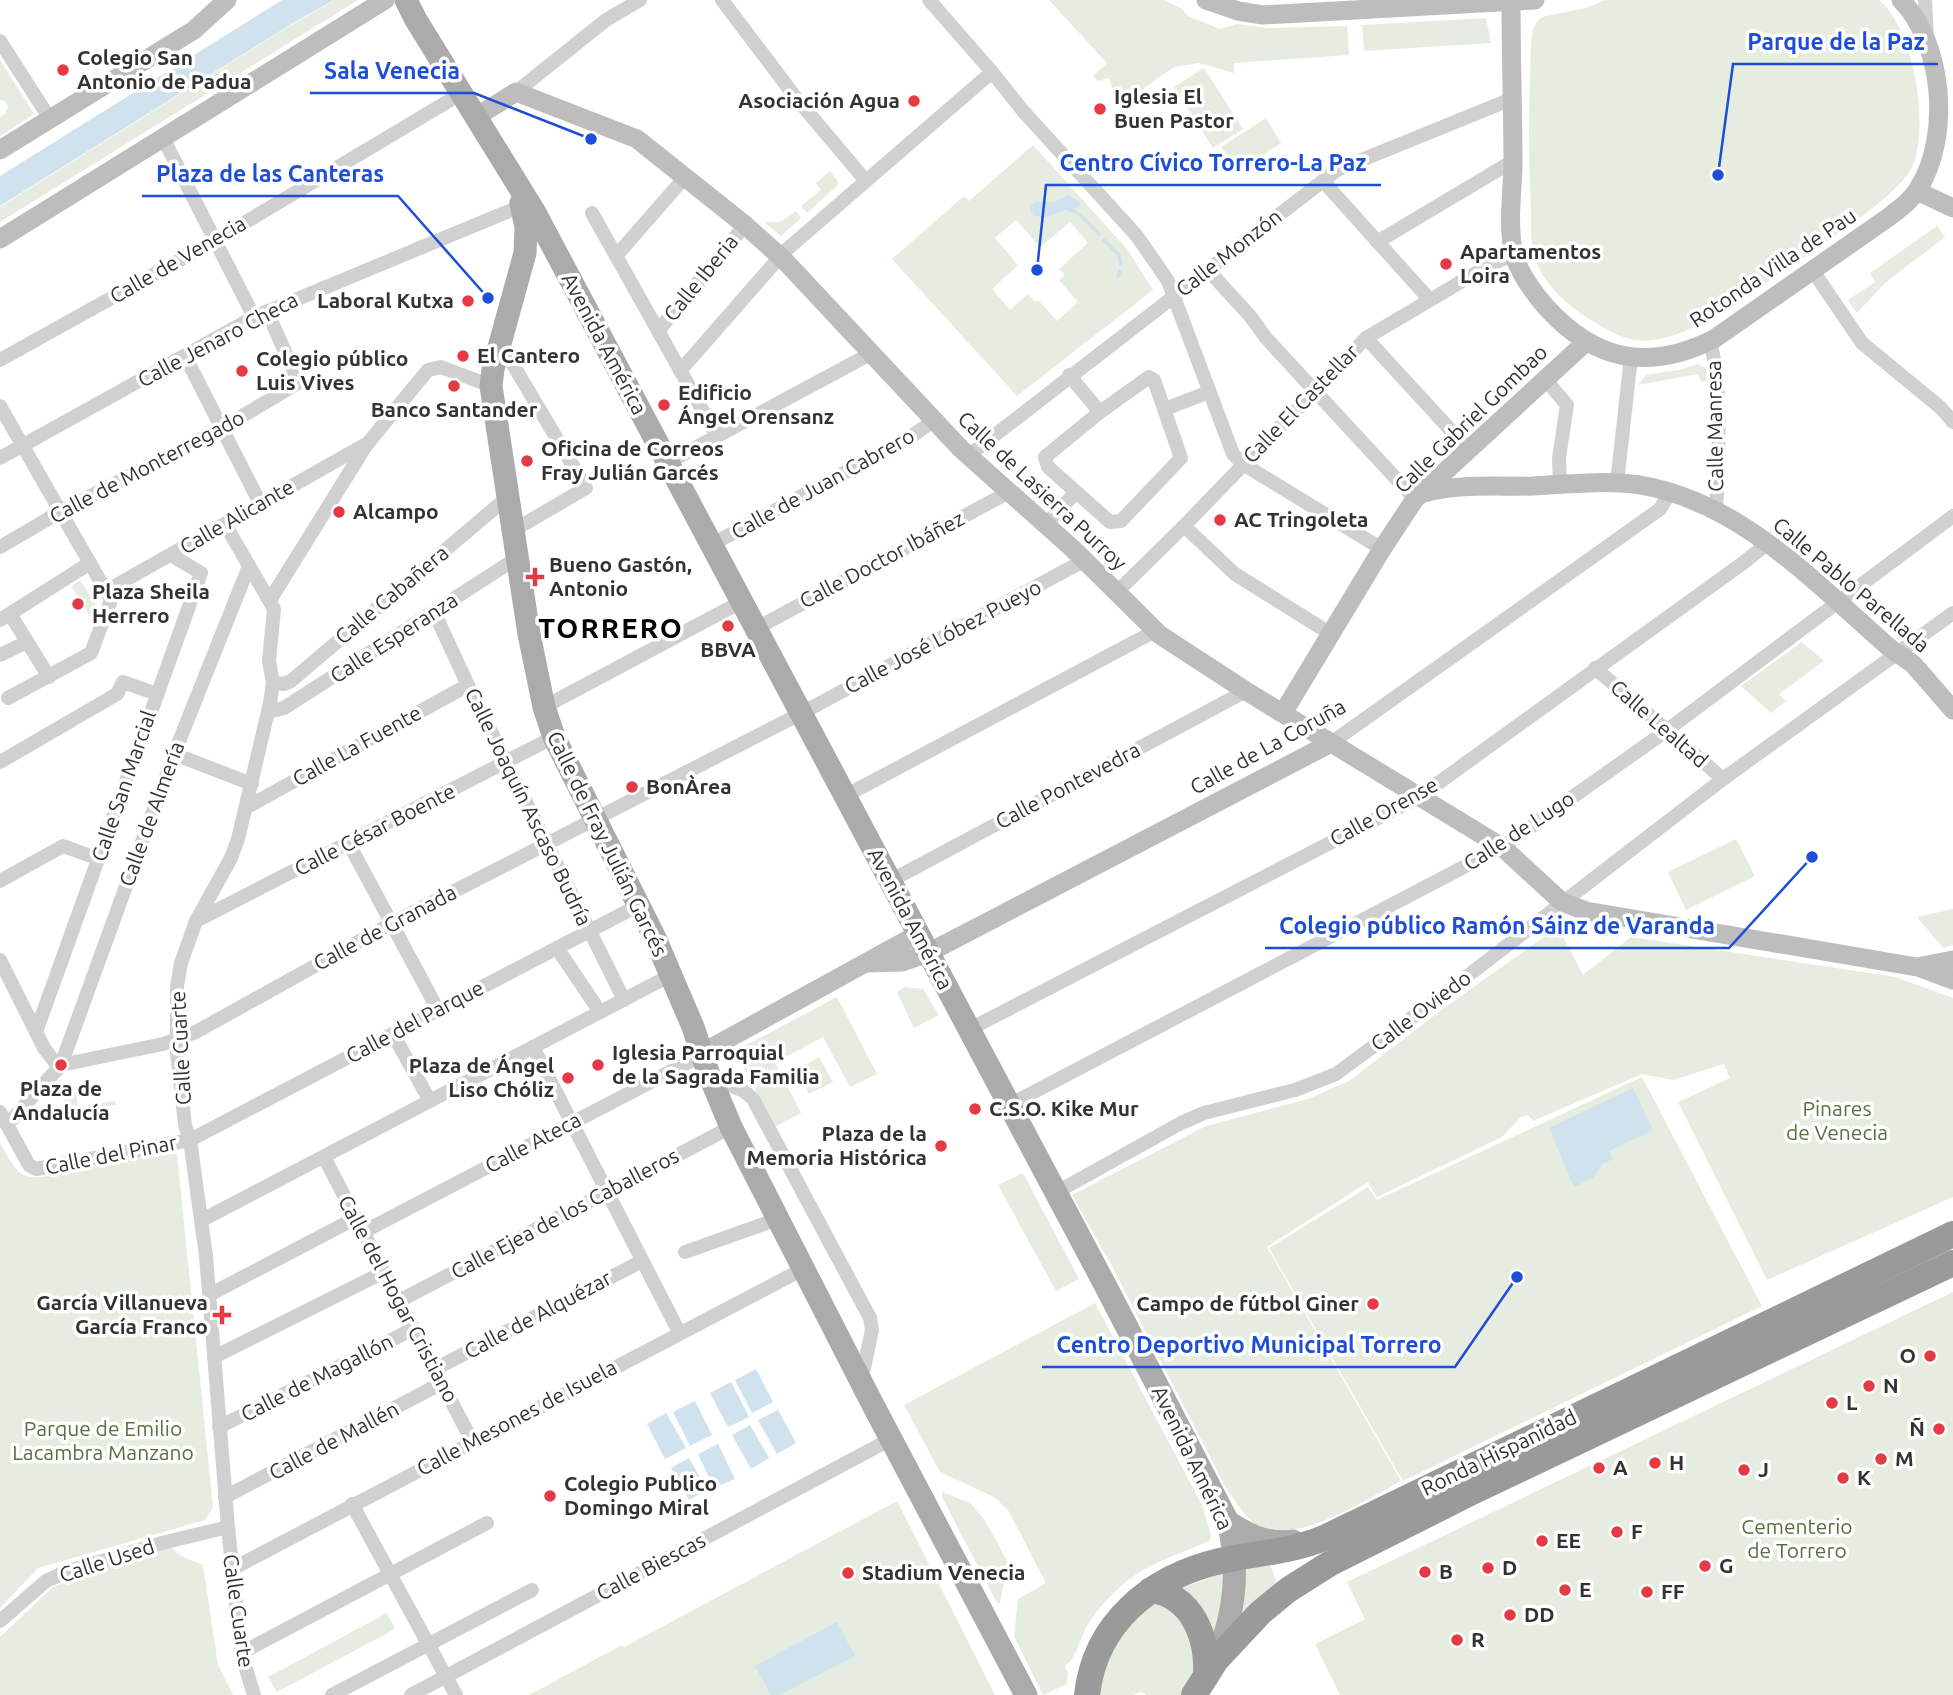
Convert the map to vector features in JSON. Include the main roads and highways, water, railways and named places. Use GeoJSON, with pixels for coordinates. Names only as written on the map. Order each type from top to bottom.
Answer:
{"type":"FeatureCollection","features":[{"type":"Feature","properties":{"kind":"highway","name":"Ronda Hispanidad"},"geometry":{"type":"LineString","coordinates":[[1087,1695],[1093,1662],[1105,1637],[1127,1608],[1151,1590],[1189,1571],[1234,1559],[1297,1548],[1324,1538],[1951,1233]]}},
{"type":"Feature","properties":{"kind":"highway","name":"Ronda Hispanidad"},"geometry":{"type":"LineString","coordinates":[[1206,1677],[1274,1601],[1307,1576],[1360,1546],[1953,1263]]}},
{"type":"Feature","properties":{"kind":"highway"},"geometry":{"type":"LineString","coordinates":[[1151,1590],[1174,1597],[1194,1617],[1204,1648],[1206,1677]]}},
{"type":"Feature","properties":{"kind":"main road","name":"Avenida América"},"geometry":{"type":"LineString","coordinates":[[406,0],[521,199],[534,212],[1009,1105],[1227,1522],[1234,1559],[1232,1606],[1206,1677]]}},
{"type":"Feature","properties":{"kind":"main road","name":"Calle de Fray Julián Garcés"},"geometry":{"type":"LineString","coordinates":[[521,199],[526,235],[523,263],[496,356],[491,386],[529,634],[544,707],[554,737],[639,905],[671,975],[731,1127],[861,1382],[1026,1695]]}},
{"type":"Feature","properties":{"kind":"main road"},"geometry":{"type":"LineString","coordinates":[[523,263],[534,254],[544,251],[551,253],[561,263]]}},
{"type":"Feature","properties":{"kind":"main road"},"geometry":{"type":"LineString","coordinates":[[1227,1522],[1252,1536],[1271,1542],[1324,1538]]}},
{"type":"Feature","properties":{"kind":"water"},"geometry":{"type":"Polygon","coordinates":[[[282,0],[334,0],[0,206],[0,176],[282,0]]]}},
{"type":"Feature","properties":{"kind":"water"},"geometry":{"type":"Polygon","coordinates":[[[1068,195],[1079,201],[1080,206],[1047,217],[1034,216],[1030,211],[1030,206],[1035,202],[1054,202],[1068,195]]]}},
{"type":"Feature","properties":{"kind":"water"},"geometry":{"type":"Polygon","coordinates":[[[1633,1088],[1653,1130],[1609,1151],[1613,1159],[1602,1164],[1593,1178],[1574,1187],[1549,1128],[1633,1088]]]}},
{"type":"Feature","properties":{"kind":"water"},"geometry":{"type":"Polygon","coordinates":[[[756,1369],[773,1402],[752,1413],[735,1380],[756,1369]]]}},
{"type":"Feature","properties":{"kind":"water"},"geometry":{"type":"Polygon","coordinates":[[[731,1382],[749,1417],[728,1427],[710,1393],[731,1382]]]}},
{"type":"Feature","properties":{"kind":"water"},"geometry":{"type":"Polygon","coordinates":[[[695,1401],[712,1435],[690,1446],[673,1412],[695,1401]]]}},
{"type":"Feature","properties":{"kind":"water"},"geometry":{"type":"Polygon","coordinates":[[[778,1410],[796,1443],[777,1454],[758,1420],[778,1410]]]}},
{"type":"Feature","properties":{"kind":"water"},"geometry":{"type":"Polygon","coordinates":[[[666,1413],[686,1448],[665,1459],[647,1424],[666,1413]]]}},
{"type":"Feature","properties":{"kind":"water"},"geometry":{"type":"Polygon","coordinates":[[[750,1425],[769,1458],[751,1469],[732,1435],[750,1425]]]}},
{"type":"Feature","properties":{"kind":"water"},"geometry":{"type":"Polygon","coordinates":[[[718,1444],[735,1479],[714,1488],[698,1454],[718,1444]]]}},
{"type":"Feature","properties":{"kind":"water"},"geometry":{"type":"Polygon","coordinates":[[[689,1458],[707,1490],[689,1500],[671,1468],[689,1458]]]}},
{"type":"Feature","properties":{"kind":"water"},"geometry":{"type":"Polygon","coordinates":[[[837,1622],[855,1656],[779,1695],[771,1695],[755,1666],[837,1622]]]}},
{"type":"Feature","properties":{"kind":"waterway"},"geometry":{"type":"LineString","coordinates":[[1068,209],[1076,212]]}},
{"type":"Feature","properties":{"kind":"waterway"},"geometry":{"type":"LineString","coordinates":[[1079,214],[1099,234]]}},
{"type":"Feature","properties":{"kind":"waterway"},"geometry":{"type":"LineString","coordinates":[[1104,240],[1119,255],[1121,265]]}},
{"type":"Feature","properties":{"kind":"waterway"},"geometry":{"type":"LineString","coordinates":[[1118,277],[1120,271]]}},
{"type":"Feature","properties":{"kind":"place","name":"Colegio San Antonio de Padua"},"geometry":{"type":"Point","coordinates":[63,70]}},
{"type":"Feature","properties":{"kind":"place","name":"Asociación Agua"},"geometry":{"type":"Point","coordinates":[914,101]}},
{"type":"Feature","properties":{"kind":"place","name":"Iglesia El Buen Pastor"},"geometry":{"type":"Point","coordinates":[1100,109]}},
{"type":"Feature","properties":{"kind":"place","name":"Sala Venecia"},"geometry":{"type":"Point","coordinates":[591,139]}},
{"type":"Feature","properties":{"kind":"place","name":"Parque de la Paz"},"geometry":{"type":"Point","coordinates":[1718,175]}},
{"type":"Feature","properties":{"kind":"place","name":"Apartamentos Loira"},"geometry":{"type":"Point","coordinates":[1446,264]}},
{"type":"Feature","properties":{"kind":"place","name":"Centro Cívico Torrero-La Paz"},"geometry":{"type":"Point","coordinates":[1037,270]}},
{"type":"Feature","properties":{"kind":"place","name":"Plaza de las Canteras"},"geometry":{"type":"Point","coordinates":[488,298]}},
{"type":"Feature","properties":{"kind":"place","name":"Laboral Kutxa"},"geometry":{"type":"Point","coordinates":[468,301]}},
{"type":"Feature","properties":{"kind":"place","name":"El Cantero"},"geometry":{"type":"Point","coordinates":[463,356]}},
{"type":"Feature","properties":{"kind":"place","name":"Colegio público Luis Vives"},"geometry":{"type":"Point","coordinates":[242,371]}},
{"type":"Feature","properties":{"kind":"place","name":"Banco Santander"},"geometry":{"type":"Point","coordinates":[454,386]}},
{"type":"Feature","properties":{"kind":"place","name":"Edificio Ángel Orensanz"},"geometry":{"type":"Point","coordinates":[664,405]}},
{"type":"Feature","properties":{"kind":"place","name":"Oficina de Correos Fray Julián Garcés"},"geometry":{"type":"Point","coordinates":[527,461]}},
{"type":"Feature","properties":{"kind":"place","name":"Alcampo"},"geometry":{"type":"Point","coordinates":[339,512]}},
{"type":"Feature","properties":{"kind":"place","name":"AC Tringoleta"},"geometry":{"type":"Point","coordinates":[1220,520]}},
{"type":"Feature","properties":{"kind":"place","name":"Bueno Gastón, Antonio"},"geometry":{"type":"Point","coordinates":[535,577]}},
{"type":"Feature","properties":{"kind":"place","name":"Plaza Sheila Herrero"},"geometry":{"type":"Point","coordinates":[78,604]}},
{"type":"Feature","properties":{"kind":"place","name":"BBVA"},"geometry":{"type":"Point","coordinates":[728,626]}},
{"type":"Feature","properties":{"kind":"place","name":"BonÀrea"},"geometry":{"type":"Point","coordinates":[632,787]}},
{"type":"Feature","properties":{"kind":"place","name":"Colegio público Ramón Sáinz de Varanda"},"geometry":{"type":"Point","coordinates":[1812,857]}},
{"type":"Feature","properties":{"kind":"place","name":"Plaza de Andalucía"},"geometry":{"type":"Point","coordinates":[61,1065]}},
{"type":"Feature","properties":{"kind":"place","name":"Iglesia Parroquial de la Sagrada Familia"},"geometry":{"type":"Point","coordinates":[598,1065]}},
{"type":"Feature","properties":{"kind":"place","name":"Plaza de Ángel Liso Chóliz"},"geometry":{"type":"Point","coordinates":[568,1078]}},
{"type":"Feature","properties":{"kind":"place","name":"C.S.O. Kike Mur"},"geometry":{"type":"Point","coordinates":[975,1109]}},
{"type":"Feature","properties":{"kind":"place","name":"Plaza de la Memoria Histórica"},"geometry":{"type":"Point","coordinates":[941,1146]}},
{"type":"Feature","properties":{"kind":"place","name":"Centro Deportivo Municipal Torrero"},"geometry":{"type":"Point","coordinates":[1517,1277]}},
{"type":"Feature","properties":{"kind":"place","name":"Campo de fútbol Giner"},"geometry":{"type":"Point","coordinates":[1373,1304]}},
{"type":"Feature","properties":{"kind":"place","name":"García Villanueva García Franco"},"geometry":{"type":"Point","coordinates":[222,1315]}},
{"type":"Feature","properties":{"kind":"place","name":"O"},"geometry":{"type":"Point","coordinates":[1930,1356]}},
{"type":"Feature","properties":{"kind":"place","name":"N"},"geometry":{"type":"Point","coordinates":[1869,1386]}},
{"type":"Feature","properties":{"kind":"place","name":"L"},"geometry":{"type":"Point","coordinates":[1832,1403]}},
{"type":"Feature","properties":{"kind":"place","name":"Ñ"},"geometry":{"type":"Point","coordinates":[1939,1429]}},
{"type":"Feature","properties":{"kind":"place","name":"M"},"geometry":{"type":"Point","coordinates":[1881,1459]}},
{"type":"Feature","properties":{"kind":"place","name":"H"},"geometry":{"type":"Point","coordinates":[1655,1463]}},
{"type":"Feature","properties":{"kind":"place","name":"A"},"geometry":{"type":"Point","coordinates":[1599,1468]}},
{"type":"Feature","properties":{"kind":"place","name":"J"},"geometry":{"type":"Point","coordinates":[1744,1470]}},
{"type":"Feature","properties":{"kind":"place","name":"K"},"geometry":{"type":"Point","coordinates":[1843,1478]}},
{"type":"Feature","properties":{"kind":"place","name":"Colegio Publico Domingo Miral"},"geometry":{"type":"Point","coordinates":[550,1496]}},
{"type":"Feature","properties":{"kind":"place","name":"F"},"geometry":{"type":"Point","coordinates":[1617,1532]}},
{"type":"Feature","properties":{"kind":"place","name":"EE"},"geometry":{"type":"Point","coordinates":[1542,1541]}},
{"type":"Feature","properties":{"kind":"place","name":"G"},"geometry":{"type":"Point","coordinates":[1705,1566]}},
{"type":"Feature","properties":{"kind":"place","name":"D"},"geometry":{"type":"Point","coordinates":[1488,1568]}},
{"type":"Feature","properties":{"kind":"place","name":"B"},"geometry":{"type":"Point","coordinates":[1425,1572]}},
{"type":"Feature","properties":{"kind":"place","name":"Stadium Venecia"},"geometry":{"type":"Point","coordinates":[848,1573]}},
{"type":"Feature","properties":{"kind":"place","name":"E"},"geometry":{"type":"Point","coordinates":[1565,1590]}},
{"type":"Feature","properties":{"kind":"place","name":"FF"},"geometry":{"type":"Point","coordinates":[1647,1592]}},
{"type":"Feature","properties":{"kind":"place","name":"DD"},"geometry":{"type":"Point","coordinates":[1510,1615]}},
{"type":"Feature","properties":{"kind":"place","name":"R"},"geometry":{"type":"Point","coordinates":[1457,1640]}},
{"type":"Feature","properties":{"kind":"district","name":"TORRERO"},"geometry":{"type":"Point","coordinates":[611,628]}},
{"type":"Feature","properties":{"kind":"park label","name":"Pinares de Venecia"},"geometry":{"type":"Point","coordinates":[1837,1121]}},
{"type":"Feature","properties":{"kind":"park label","name":"Parque de Emilio Lacambra Manzano"},"geometry":{"type":"Point","coordinates":[103,1441]}},
{"type":"Feature","properties":{"kind":"park label","name":"Cementerio de Torrero"},"geometry":{"type":"Point","coordinates":[1797,1539]}}]}
